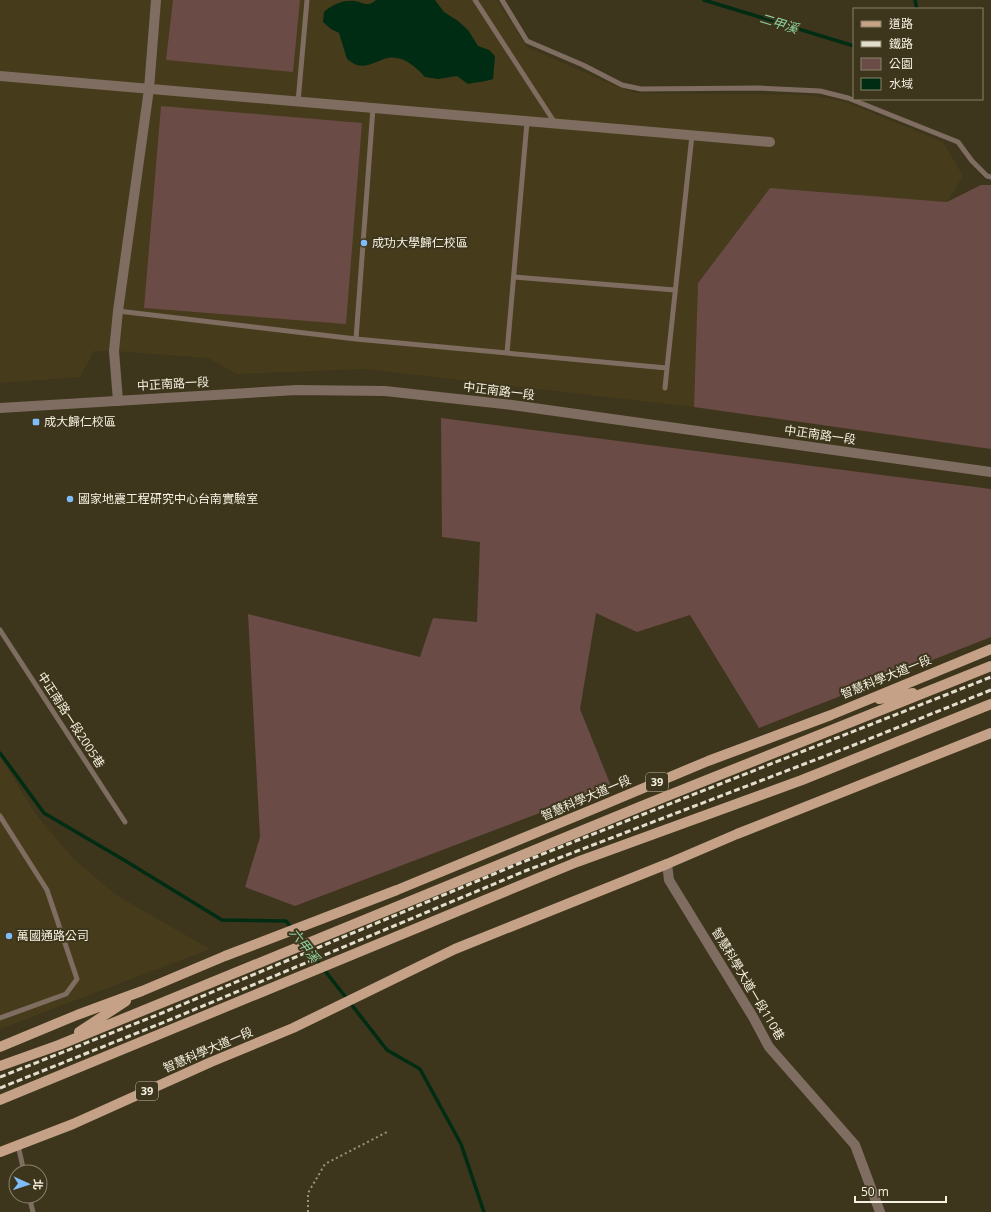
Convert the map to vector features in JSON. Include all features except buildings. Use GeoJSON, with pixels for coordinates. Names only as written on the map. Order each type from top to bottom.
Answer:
{"type":"FeatureCollection","features":[{"type":"Feature","properties":{"kind":"main road","name":"智慧科學大道一段"},"geometry":{"type":"LineString","coordinates":[[142,991],[225,956],[324,918],[708,761],[860,702],[991,648]]}},
{"type":"Feature","properties":{"kind":"main road","name":"39"},"geometry":{"type":"LineString","coordinates":[[0,1066],[58,1045],[642,806],[991,666]]}},
{"type":"Feature","properties":{"kind":"main road"},"geometry":{"type":"LineString","coordinates":[[860,702],[932,690]]}},
{"type":"Feature","properties":{"kind":"main road"},"geometry":{"type":"LineString","coordinates":[[0,1100],[577,862],[802,780],[991,704]]}},
{"type":"Feature","properties":{"kind":"main road","name":"39"},"geometry":{"type":"LineString","coordinates":[[667,864],[737,834],[991,733]]}},
{"type":"Feature","properties":{"kind":"main road","name":"智慧科學大道一段"},"geometry":{"type":"LineString","coordinates":[[0,1152],[73,1124],[210,1062],[293,1028],[455,949],[667,864]]}},
{"type":"Feature","properties":{"kind":"main road"},"geometry":{"type":"LineString","coordinates":[[58,1045],[142,991]]}},
{"type":"Feature","properties":{"kind":"main road","name":"39"},"geometry":{"type":"LineString","coordinates":[[0,1046],[142,991]]}},
{"type":"Feature","properties":{"kind":"street"},"geometry":{"type":"LineString","coordinates":[[118,401],[114,351],[118,311],[149,89],[156,0]]}},
{"type":"Feature","properties":{"kind":"street"},"geometry":{"type":"LineString","coordinates":[[0,76],[770,142]]}},
{"type":"Feature","properties":{"kind":"street","name":"中正南路一段"},"geometry":{"type":"LineString","coordinates":[[0,408],[297,390],[386,391],[512,405],[991,472]]}},
{"type":"Feature","properties":{"kind":"street","name":"智慧科學大道一段110巷"},"geometry":{"type":"LineString","coordinates":[[667,864],[669,880],[753,1017],[769,1046],[855,1145],[880,1212]]}},
{"type":"Feature","properties":{"kind":"lane"},"geometry":{"type":"LineString","coordinates":[[298,102],[307,0]]}},
{"type":"Feature","properties":{"kind":"lane"},"geometry":{"type":"LineString","coordinates":[[475,0],[555,124]]}},
{"type":"Feature","properties":{"kind":"lane"},"geometry":{"type":"LineString","coordinates":[[502,0],[527,41],[583,65],[622,85],[642,89],[759,88],[820,91],[848,98],[958,142],[972,161],[987,176],[991,177]]}},
{"type":"Feature","properties":{"kind":"lane"},"geometry":{"type":"LineString","coordinates":[[356,339],[373,108]]}},
{"type":"Feature","properties":{"kind":"lane"},"geometry":{"type":"LineString","coordinates":[[507,353],[527,122]]}},
{"type":"Feature","properties":{"kind":"lane"},"geometry":{"type":"LineString","coordinates":[[665,388],[692,136]]}},
{"type":"Feature","properties":{"kind":"lane"},"geometry":{"type":"LineString","coordinates":[[514,277],[675,290]]}},
{"type":"Feature","properties":{"kind":"lane"},"geometry":{"type":"LineString","coordinates":[[118,311],[356,339],[667,368]]}},
{"type":"Feature","properties":{"kind":"lane","name":"中正南路一段2005巷"},"geometry":{"type":"LineString","coordinates":[[0,630],[125,822]]}},
{"type":"Feature","properties":{"kind":"lane"},"geometry":{"type":"LineString","coordinates":[[0,816],[47,890],[76,980],[66,994],[0,1018]]}},
{"type":"Feature","properties":{"kind":"lane"},"geometry":{"type":"LineString","coordinates":[[18,1145],[22,1164]]}},
{"type":"Feature","properties":{"kind":"path"},"geometry":{"type":"LineString","coordinates":[[308,1212],[308,1193],[325,1164],[387,1132]]}},
{"type":"Feature","properties":{"kind":"shaded area","name":"成功大學歸仁校區"},"geometry":{"type":"Polygon","coordinates":[[[0,0],[497,0],[527,47],[613,85],[635,93],[807,95],[846,102],[943,142],[963,176],[947,202],[770,188],[698,283],[694,407],[365,369],[237,374],[208,358],[114,351],[94,351],[80,377],[0,383],[0,0]]]}},
{"type":"Feature","properties":{"kind":"shaded area"},"geometry":{"type":"Polygon","coordinates":[[[0,756],[36,815],[72,857],[116,895],[210,949],[0,1029],[0,756]]]}},
{"type":"Feature","properties":{"kind":"green space"},"geometry":{"type":"Polygon","coordinates":[[[173,0],[300,0],[293,72],[166,60],[173,0]]]}},
{"type":"Feature","properties":{"kind":"green space"},"geometry":{"type":"Polygon","coordinates":[[[161,106],[362,123],[346,324],[144,308],[161,106]]]}},
{"type":"Feature","properties":{"kind":"green space"},"geometry":{"type":"Polygon","coordinates":[[[981,185],[991,185],[991,449],[694,407],[698,283],[770,188],[947,202],[981,185]]]}},
{"type":"Feature","properties":{"kind":"green space"},"geometry":{"type":"Polygon","coordinates":[[[441,418],[991,489],[991,637],[759,728],[690,615],[637,632],[596,613],[580,709],[611,786],[295,906],[245,887],[260,837],[248,614],[420,657],[433,618],[477,622],[480,542],[442,537],[441,418]]]}},
{"type":"Feature","properties":{"kind":"water"},"geometry":{"type":"Polygon","coordinates":[[[376,0],[435,0],[444,12],[468,30],[478,46],[489,50],[495,56],[493,79],[468,84],[457,76],[438,79],[425,77],[418,69],[399,58],[388,58],[361,66],[351,62],[347,59],[339,33],[331,29],[323,22],[324,12],[334,5],[342,2],[354,1],[370,4],[376,0]]]}},
{"type":"Feature","properties":{"kind":"waterway","name":"二甲溪"},"geometry":{"type":"LineString","coordinates":[[704,0],[853,46]]}},
{"type":"Feature","properties":{"kind":"waterway","name":"二甲溪"},"geometry":{"type":"LineString","coordinates":[[915,0],[917,8]]}},
{"type":"Feature","properties":{"kind":"waterway","name":"六甲溪"},"geometry":{"type":"LineString","coordinates":[[0,753],[44,813],[222,920],[286,921],[387,1050],[420,1069],[461,1144],[484,1212]]}},
{"type":"Feature","properties":{"kind":"railway"},"geometry":{"type":"LineString","coordinates":[[0,1077],[162,1013],[520,863],[991,677]]}},
{"type":"Feature","properties":{"kind":"railway"},"geometry":{"type":"LineString","coordinates":[[0,1088],[167,1021],[525,871],[854,745],[991,690]]}},
{"type":"Feature","properties":{"kind":"place","name":"成功大學歸仁校區"},"geometry":{"type":"Point","coordinates":[364,243]}},
{"type":"Feature","properties":{"kind":"place","name":"成大歸仁校區"},"geometry":{"type":"Point","coordinates":[36,422]}},
{"type":"Feature","properties":{"kind":"place","name":"國家地震工程研究中心台南實驗室"},"geometry":{"type":"Point","coordinates":[70,499]}},
{"type":"Feature","properties":{"kind":"place","name":"萬國通路公司"},"geometry":{"type":"Point","coordinates":[9,936]}}]}
